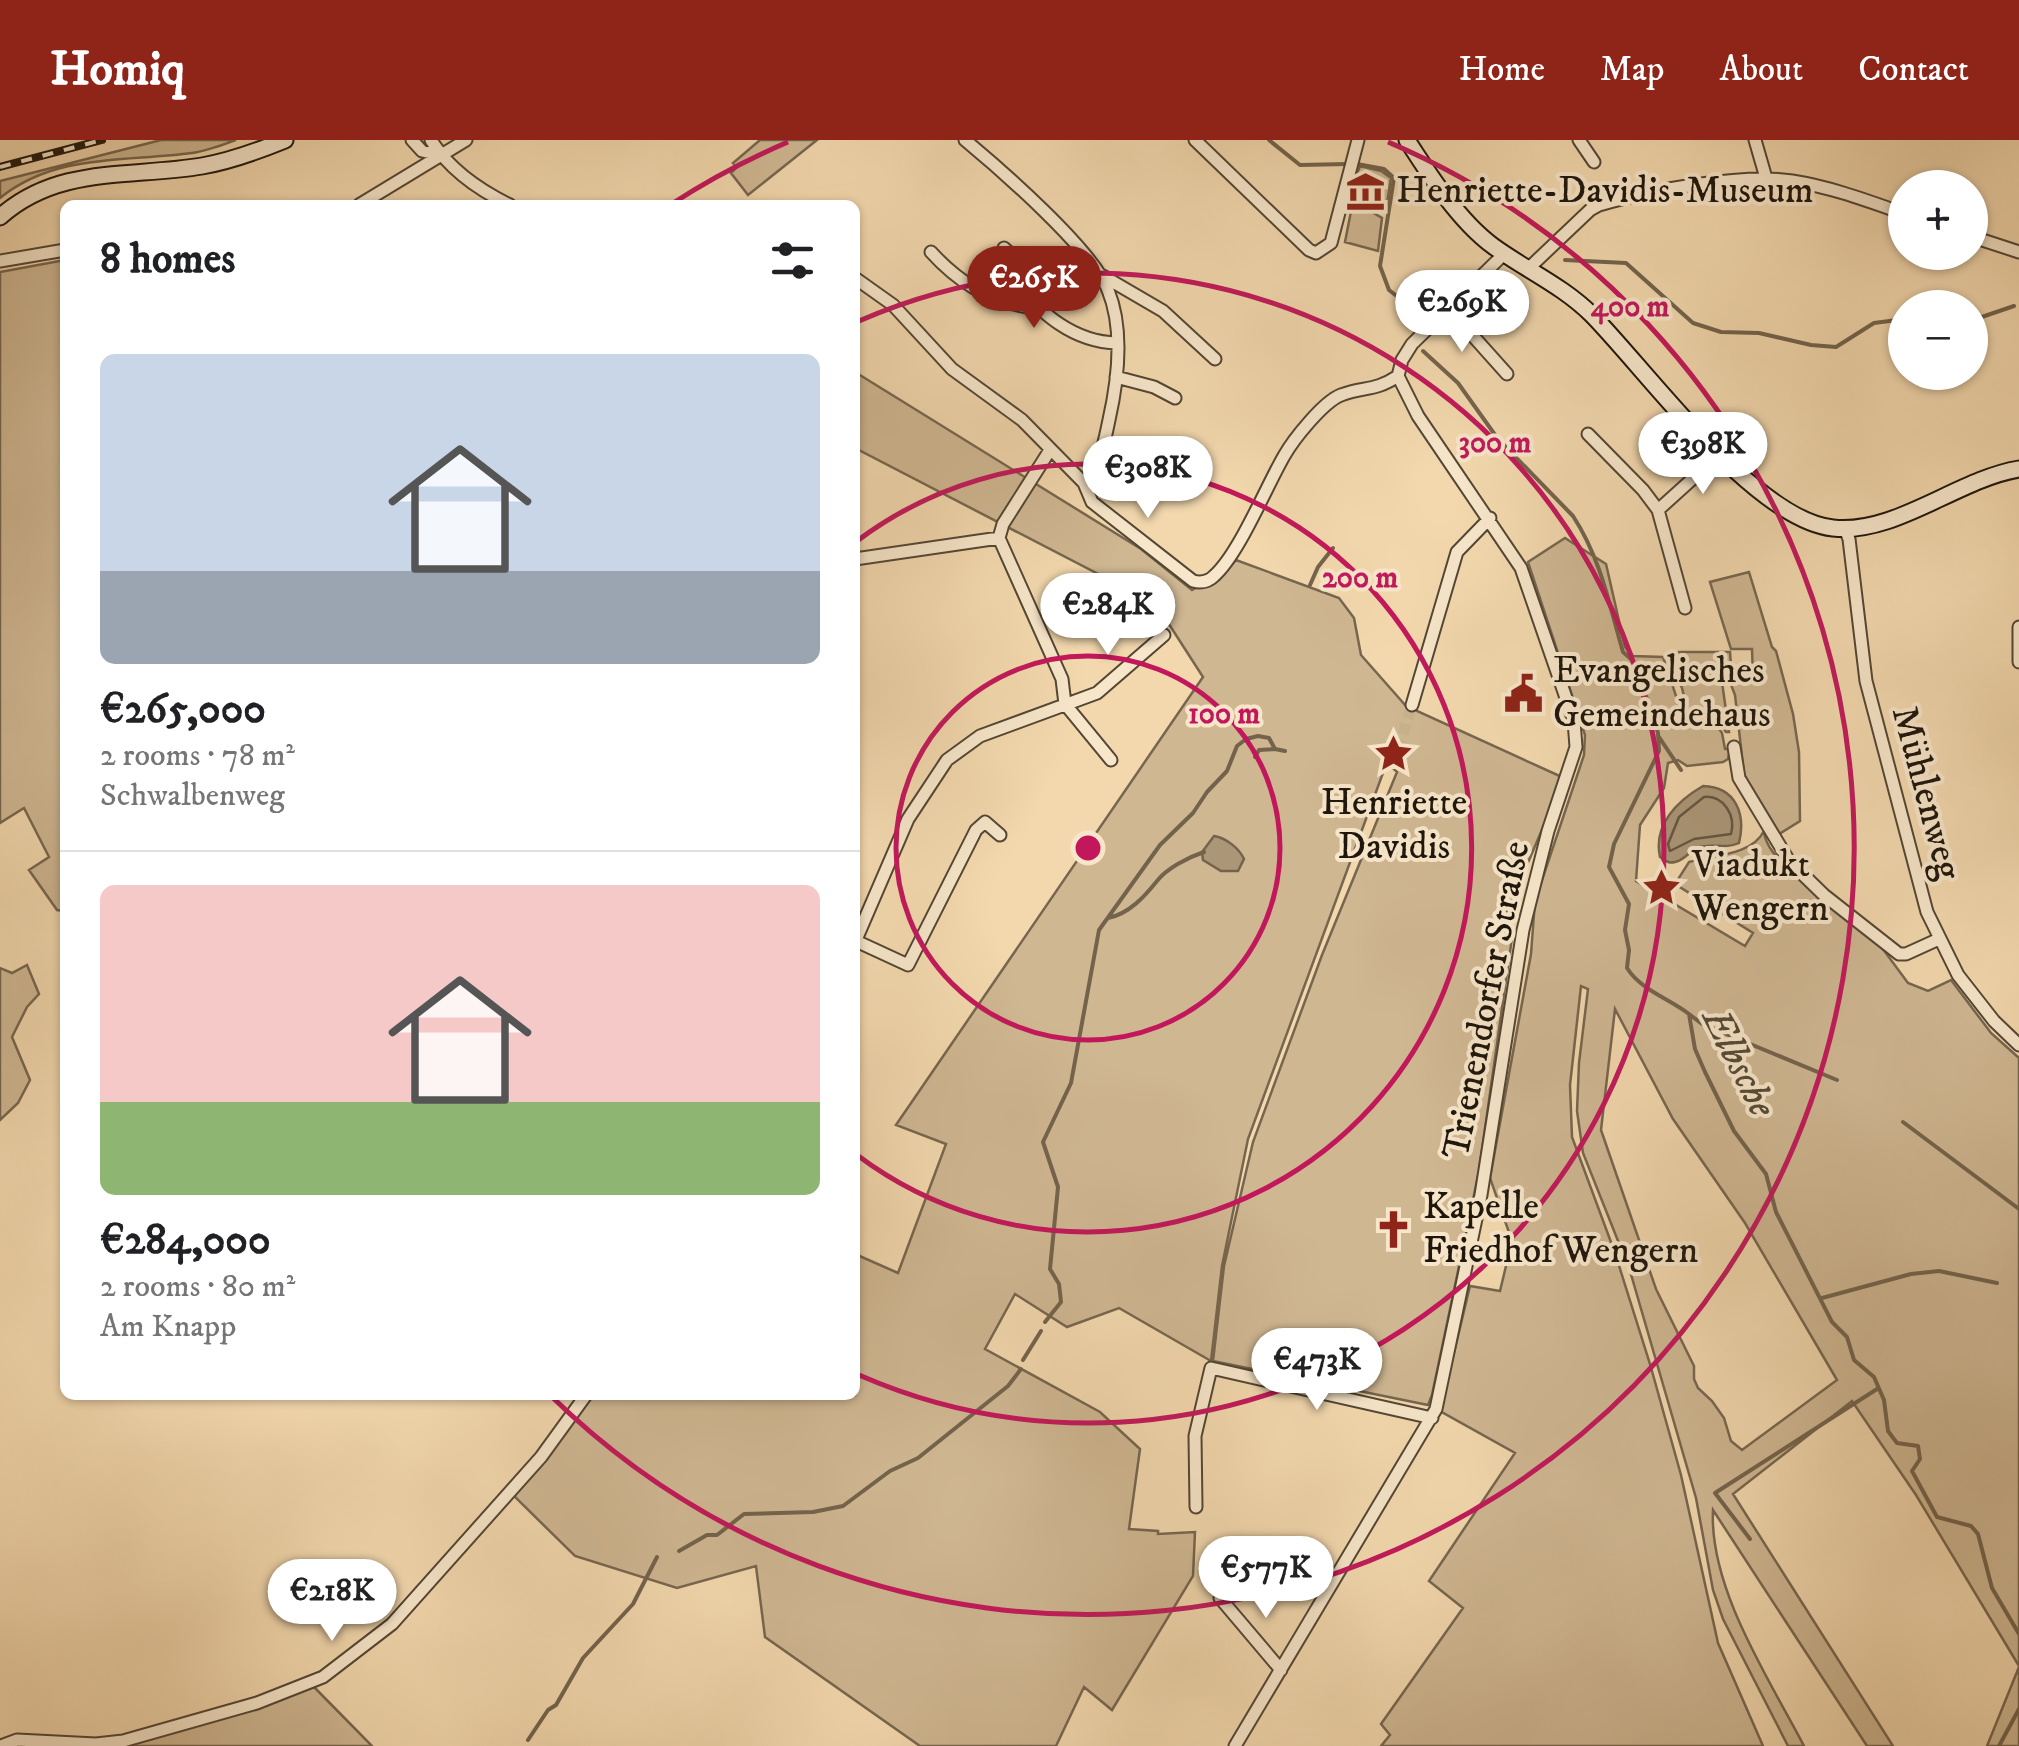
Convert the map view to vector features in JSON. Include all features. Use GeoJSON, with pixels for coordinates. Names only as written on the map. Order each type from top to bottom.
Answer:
{"type":"FeatureCollection","features":[{"type":"Feature","properties":{"kind":"main road"},"geometry":{"type":"LineString","coordinates":[[0,217],[22,200],[67,180],[202,166],[284,140]]}},
{"type":"Feature","properties":{"kind":"main road"},"geometry":{"type":"LineString","coordinates":[[1408,140],[1476,232],[1592,315],[1720,454],[1792,515],[1815,525],[1871,525],[1976,480],[2019,469]]}},
{"type":"Feature","properties":{"kind":"street"},"geometry":{"type":"LineString","coordinates":[[412,140],[422,151],[440,155]]}},
{"type":"Feature","properties":{"kind":"street"},"geometry":{"type":"LineString","coordinates":[[431,140],[440,155],[502,200]]}},
{"type":"Feature","properties":{"kind":"street"},"geometry":{"type":"LineString","coordinates":[[367,200],[466,140]]}},
{"type":"Feature","properties":{"kind":"street"},"geometry":{"type":"LineString","coordinates":[[965,140],[1023,192],[1100,275],[1163,311],[1214,359]]}},
{"type":"Feature","properties":{"kind":"street"},"geometry":{"type":"LineString","coordinates":[[1196,140],[1316,253],[1331,243],[1358,140]]}},
{"type":"Feature","properties":{"kind":"street"},"geometry":{"type":"LineString","coordinates":[[1579,140],[1594,162]]}},
{"type":"Feature","properties":{"kind":"street"},"geometry":{"type":"LineString","coordinates":[[1755,140],[1766,178]]}},
{"type":"Feature","properties":{"kind":"street"},"geometry":{"type":"LineString","coordinates":[[1530,267],[1599,204],[1723,182],[1766,178],[1831,189],[1888,208]]}},
{"type":"Feature","properties":{"kind":"street"},"geometry":{"type":"LineString","coordinates":[[1988,242],[2019,252]]}},
{"type":"Feature","properties":{"kind":"street"},"geometry":{"type":"LineString","coordinates":[[1004,248],[1021,264],[1008,278],[1038,308],[1074,334],[1117,343]]}},
{"type":"Feature","properties":{"kind":"street"},"geometry":{"type":"LineString","coordinates":[[0,261],[60,251]]}},
{"type":"Feature","properties":{"kind":"street"},"geometry":{"type":"LineString","coordinates":[[931,252],[956,275],[994,299],[1038,308]]}},
{"type":"Feature","properties":{"kind":"street"},"geometry":{"type":"LineString","coordinates":[[860,281],[886,298],[952,369],[1022,420],[1084,482],[1092,502],[1196,583],[1214,576],[1241,537],[1293,442],[1330,402],[1346,394],[1375,390],[1398,376],[1406,352],[1505,253]]}},
{"type":"Feature","properties":{"kind":"street"},"geometry":{"type":"LineString","coordinates":[[1084,482],[1092,476],[1102,444],[1116,377],[1113,304],[1100,275]]}},
{"type":"Feature","properties":{"kind":"street"},"geometry":{"type":"LineString","coordinates":[[1448,308],[1507,374]]}},
{"type":"Feature","properties":{"kind":"street","name":"Trienendorfer Straße"},"geometry":{"type":"LineString","coordinates":[[1236,1746],[1432,1418],[1442,1387],[1481,1195],[1523,930],[1576,746],[1574,721],[1528,585],[1490,518],[1418,416],[1398,376]]}},
{"type":"Feature","properties":{"kind":"street"},"geometry":{"type":"LineString","coordinates":[[1116,377],[1154,387],[1175,398]]}},
{"type":"Feature","properties":{"kind":"street"},"geometry":{"type":"LineString","coordinates":[[1588,434],[1658,510],[1685,608]]}},
{"type":"Feature","properties":{"kind":"street"},"geometry":{"type":"LineString","coordinates":[[1050,450],[1003,524],[999,538],[1062,678],[1064,704],[1111,760]]}},
{"type":"Feature","properties":{"kind":"street"},"geometry":{"type":"LineString","coordinates":[[1658,510],[1720,454]]}},
{"type":"Feature","properties":{"kind":"street"},"geometry":{"type":"LineString","coordinates":[[1412,705],[1457,552],[1490,518]]}},
{"type":"Feature","properties":{"kind":"street","name":"Mühlenweg"},"geometry":{"type":"LineString","coordinates":[[1845,528],[1870,703],[1920,890],[1958,975],[1994,1021],[2019,1044]]}},
{"type":"Feature","properties":{"kind":"street"},"geometry":{"type":"LineString","coordinates":[[860,558],[999,538]]}},
{"type":"Feature","properties":{"kind":"street"},"geometry":{"type":"LineString","coordinates":[[2019,627],[2019,662]]}},
{"type":"Feature","properties":{"kind":"street"},"geometry":{"type":"LineString","coordinates":[[860,929],[908,819],[947,760],[980,736],[1104,688],[1164,634]]}},
{"type":"Feature","properties":{"kind":"street"},"geometry":{"type":"LineString","coordinates":[[1734,746],[1742,784],[1781,850],[1807,880],[1898,954],[1939,939]]}},
{"type":"Feature","properties":{"kind":"street"},"geometry":{"type":"LineString","coordinates":[[860,943],[908,965],[976,830],[985,822],[1000,835]]}},
{"type":"Feature","properties":{"kind":"street"},"geometry":{"type":"LineString","coordinates":[[1196,1507],[1194,1446],[1211,1368],[1432,1418]]}},
{"type":"Feature","properties":{"kind":"street"},"geometry":{"type":"LineString","coordinates":[[2,1746],[18,1740],[123,1742],[257,1702],[323,1677],[392,1624],[540,1457],[582,1400]]}},
{"type":"Feature","properties":{"kind":"street"},"geometry":{"type":"LineString","coordinates":[[1220,1598],[1281,1670]]}},
{"type":"Feature","properties":{"kind":"shaded area"},"geometry":{"type":"Polygon","coordinates":[[[161,140],[236,140],[192,153],[68,166],[44,173],[0,198],[0,181],[161,140]]]}},
{"type":"Feature","properties":{"kind":"shaded area"},"geometry":{"type":"Polygon","coordinates":[[[760,140],[817,140],[748,195],[731,173],[737,167],[733,163],[760,140]]]}},
{"type":"Feature","properties":{"kind":"shaded area"},"geometry":{"type":"Polygon","coordinates":[[[1360,166],[1391,178],[1386,210],[1367,200],[1375,193],[1366,183],[1354,196],[1349,194],[1360,166]]]}},
{"type":"Feature","properties":{"kind":"shaded area"},"geometry":{"type":"Polygon","coordinates":[[[1353,201],[1382,218],[1378,251],[1345,242],[1353,201]]]}},
{"type":"Feature","properties":{"kind":"shaded area"},"geometry":{"type":"Polygon","coordinates":[[[60,261],[60,910],[29,870],[49,857],[24,808],[0,823],[0,272],[60,261]]]}},
{"type":"Feature","properties":{"kind":"shaded area"},"geometry":{"type":"Polygon","coordinates":[[[860,375],[1141,549],[1192,590],[1236,560],[1339,598],[1354,618],[1361,655],[1406,706],[1564,778],[1504,919],[1503,930],[1512,938],[1479,1171],[1428,1405],[1213,1361],[1224,1266],[1253,1142],[1322,955],[1397,772],[1387,762],[1248,1139],[1222,1266],[1211,1361],[1119,1308],[1067,1327],[1015,1294],[985,1349],[1100,1412],[1140,1449],[1129,1529],[1158,1534],[1195,1532],[1193,1576],[1112,1710],[1084,1687],[1056,1746],[920,1746],[765,1637],[756,1566],[677,1588],[575,1556],[513,1495],[586,1400],[860,1400],[860,1256],[898,1273],[946,1144],[896,1125],[1203,677],[1156,604],[860,451],[860,375]]]}},
{"type":"Feature","properties":{"kind":"shaded area"},"geometry":{"type":"Polygon","coordinates":[[[1565,538],[1606,564],[1625,647],[1633,656],[1663,657],[1683,717],[1714,722],[1722,733],[1725,749],[1730,749],[1723,762],[1687,766],[1678,760],[1668,763],[1664,788],[1640,825],[1636,881],[1745,946],[1753,933],[1675,884],[1689,862],[1742,850],[1764,831],[1778,858],[1877,941],[1908,983],[1928,991],[1951,980],[1991,1033],[2019,1058],[2019,1666],[1916,1495],[1852,1401],[1733,1494],[1893,1746],[1867,1746],[1713,1510],[1714,1540],[1731,1601],[1758,1662],[1804,1746],[1788,1746],[1723,1619],[1713,1590],[1696,1498],[1630,1271],[1583,1153],[1577,1111],[1588,989],[1581,986],[1570,1085],[1572,1137],[1650,1364],[1681,1475],[1718,1643],[1763,1746],[1381,1746],[1390,1735],[1381,1724],[1463,1608],[1429,1581],[1515,1453],[1440,1411],[1470,1286],[1500,1291],[1512,1241],[1490,1178],[1531,954],[1535,901],[1584,755],[1585,735],[1528,562],[1565,538]],[[1615,1009],[1601,1130],[1656,1289],[1694,1366],[1694,1379],[1724,1418],[1731,1441],[1742,1450],[1837,1380],[1745,1223],[1673,1119],[1615,1009]]]}},
{"type":"Feature","properties":{"kind":"shaded area"},"geometry":{"type":"Polygon","coordinates":[[[1749,572],[1776,651],[1799,752],[1800,821],[1776,836],[1744,774],[1730,682],[1721,675],[1726,732],[1716,718],[1688,713],[1668,658],[1679,652],[1730,652],[1732,679],[1753,678],[1752,649],[1731,649],[1710,582],[1749,572]]]}},
{"type":"Feature","properties":{"kind":"shaded area"},"geometry":{"type":"Polygon","coordinates":[[[27,965],[39,994],[27,1007],[12,1037],[30,1080],[18,1103],[0,1120],[0,968],[12,973],[27,965]]]}},
{"type":"Feature","properties":{"kind":"shaded area"},"geometry":{"type":"Polygon","coordinates":[[[2019,1667],[2019,1746],[1987,1746],[2019,1667]]]}},
{"type":"Feature","properties":{"kind":"shaded area"},"geometry":{"type":"Polygon","coordinates":[[[314,1687],[372,1746],[115,1746],[249,1709],[314,1687]]]}},
{"type":"Feature","properties":{"kind":"water"},"geometry":{"type":"Polygon","coordinates":[[[1703,786],[1724,791],[1736,804],[1741,822],[1739,843],[1703,846],[1678,861],[1667,861],[1660,857],[1659,845],[1664,824],[1684,799],[1703,786]]]}},
{"type":"Feature","properties":{"kind":"water"},"geometry":{"type":"Polygon","coordinates":[[[1214,836],[1227,841],[1242,855],[1238,871],[1221,871],[1203,860],[1202,852],[1214,836]]]}},
{"type":"Feature","properties":{"kind":"waterway","name":"Elbsche"},"geometry":{"type":"LineString","coordinates":[[1269,140],[1300,165],[1347,164]]}},
{"type":"Feature","properties":{"kind":"waterway","name":"Elbsche"},"geometry":{"type":"LineString","coordinates":[[1357,164],[1384,169],[1394,178],[1380,266],[1389,290],[1408,305]]}},
{"type":"Feature","properties":{"kind":"waterway"},"geometry":{"type":"LineString","coordinates":[[1565,260],[1626,263],[1693,323],[1721,332],[1759,333],[1836,347],[1874,323],[1888,321]]}},
{"type":"Feature","properties":{"kind":"waterway"},"geometry":{"type":"LineString","coordinates":[[1988,315],[2014,306]]}},
{"type":"Feature","properties":{"kind":"waterway","name":"Elbsche"},"geometry":{"type":"LineString","coordinates":[[1423,351],[1458,383],[1498,439],[1573,516],[1597,565],[1623,652],[1640,677],[1658,733],[1659,751],[1614,844],[1609,867],[1629,904],[1625,930],[1627,968],[1647,988],[1689,1014],[1695,1049],[1734,1131],[1766,1174],[1776,1212],[1832,1322],[1847,1337],[1854,1360],[1874,1377],[1884,1400],[1888,1431],[1897,1443],[1918,1446],[1920,1459],[1912,1471],[1937,1517],[1971,1526],[1978,1534],[1992,1588],[2019,1634]]}},
{"type":"Feature","properties":{"kind":"waterway"},"geometry":{"type":"LineString","coordinates":[[1310,585],[1333,548]]}},
{"type":"Feature","properties":{"kind":"waterway"},"geometry":{"type":"LineString","coordinates":[[1045,1322],[1061,1302],[1059,1284],[1050,1269],[1058,1187],[1043,1142],[1071,1083],[1099,930],[1160,845],[1227,771],[1237,746],[1258,736],[1269,738],[1275,749],[1285,751]]}},
{"type":"Feature","properties":{"kind":"waterway"},"geometry":{"type":"LineString","coordinates":[[1659,737],[1681,770]]}},
{"type":"Feature","properties":{"kind":"waterway"},"geometry":{"type":"LineString","coordinates":[[1255,757],[1259,750],[1275,749]]}},
{"type":"Feature","properties":{"kind":"waterway"},"geometry":{"type":"LineString","coordinates":[[1108,918],[1136,904],[1172,867],[1204,852]]}},
{"type":"Feature","properties":{"kind":"waterway"},"geometry":{"type":"LineString","coordinates":[[1689,1014],[1702,1024],[1837,1080]]}},
{"type":"Feature","properties":{"kind":"waterway"},"geometry":{"type":"LineString","coordinates":[[1903,1122],[2019,1209]]}},
{"type":"Feature","properties":{"kind":"waterway"},"geometry":{"type":"LineString","coordinates":[[1822,1298],[1911,1274],[1939,1271],[1997,1283]]}},
{"type":"Feature","properties":{"kind":"waterway"},"geometry":{"type":"LineString","coordinates":[[1023,1360],[1041,1331]]}},
{"type":"Feature","properties":{"kind":"waterway"},"geometry":{"type":"LineString","coordinates":[[679,1551],[707,1535],[717,1535],[744,1514],[813,1512],[843,1506],[890,1471],[918,1458],[1008,1386],[1021,1369]]}},
{"type":"Feature","properties":{"kind":"waterway"},"geometry":{"type":"LineString","coordinates":[[1750,1539],[1715,1493],[1877,1389]]}},
{"type":"Feature","properties":{"kind":"waterway"},"geometry":{"type":"LineString","coordinates":[[528,1740],[548,1710],[556,1705],[583,1658],[633,1604],[657,1557]]}},
{"type":"Feature","properties":{"kind":"waterway","name":"Elbsche"},"geometry":{"type":"LineString","coordinates":[[1999,1746],[2019,1709]]}},
{"type":"Feature","properties":{"kind":"tunnel"},"geometry":{"type":"LineString","coordinates":[[1398,750],[1412,705]]}},
{"type":"Feature","properties":{"kind":"railway"},"geometry":{"type":"LineString","coordinates":[[0,167],[102,140]]}},
{"type":"Feature","properties":{"kind":"place","name":"Henriette-Davidis-Museum"},"geometry":{"type":"Point","coordinates":[1366,191]}},
{"type":"Feature","properties":{"kind":"place","name":"Evangelisches Gemeindehaus"},"geometry":{"type":"Point","coordinates":[1523,693]}},
{"type":"Feature","properties":{"kind":"place","name":"Henriette Davidis"},"geometry":{"type":"Point","coordinates":[1394,754]}},
{"type":"Feature","properties":{"kind":"place","name":"Viadukt Wengern"},"geometry":{"type":"Point","coordinates":[1662,887]}},
{"type":"Feature","properties":{"kind":"place","name":"Kapelle Friedhof Wengern"},"geometry":{"type":"Point","coordinates":[1393,1229]}}]}
